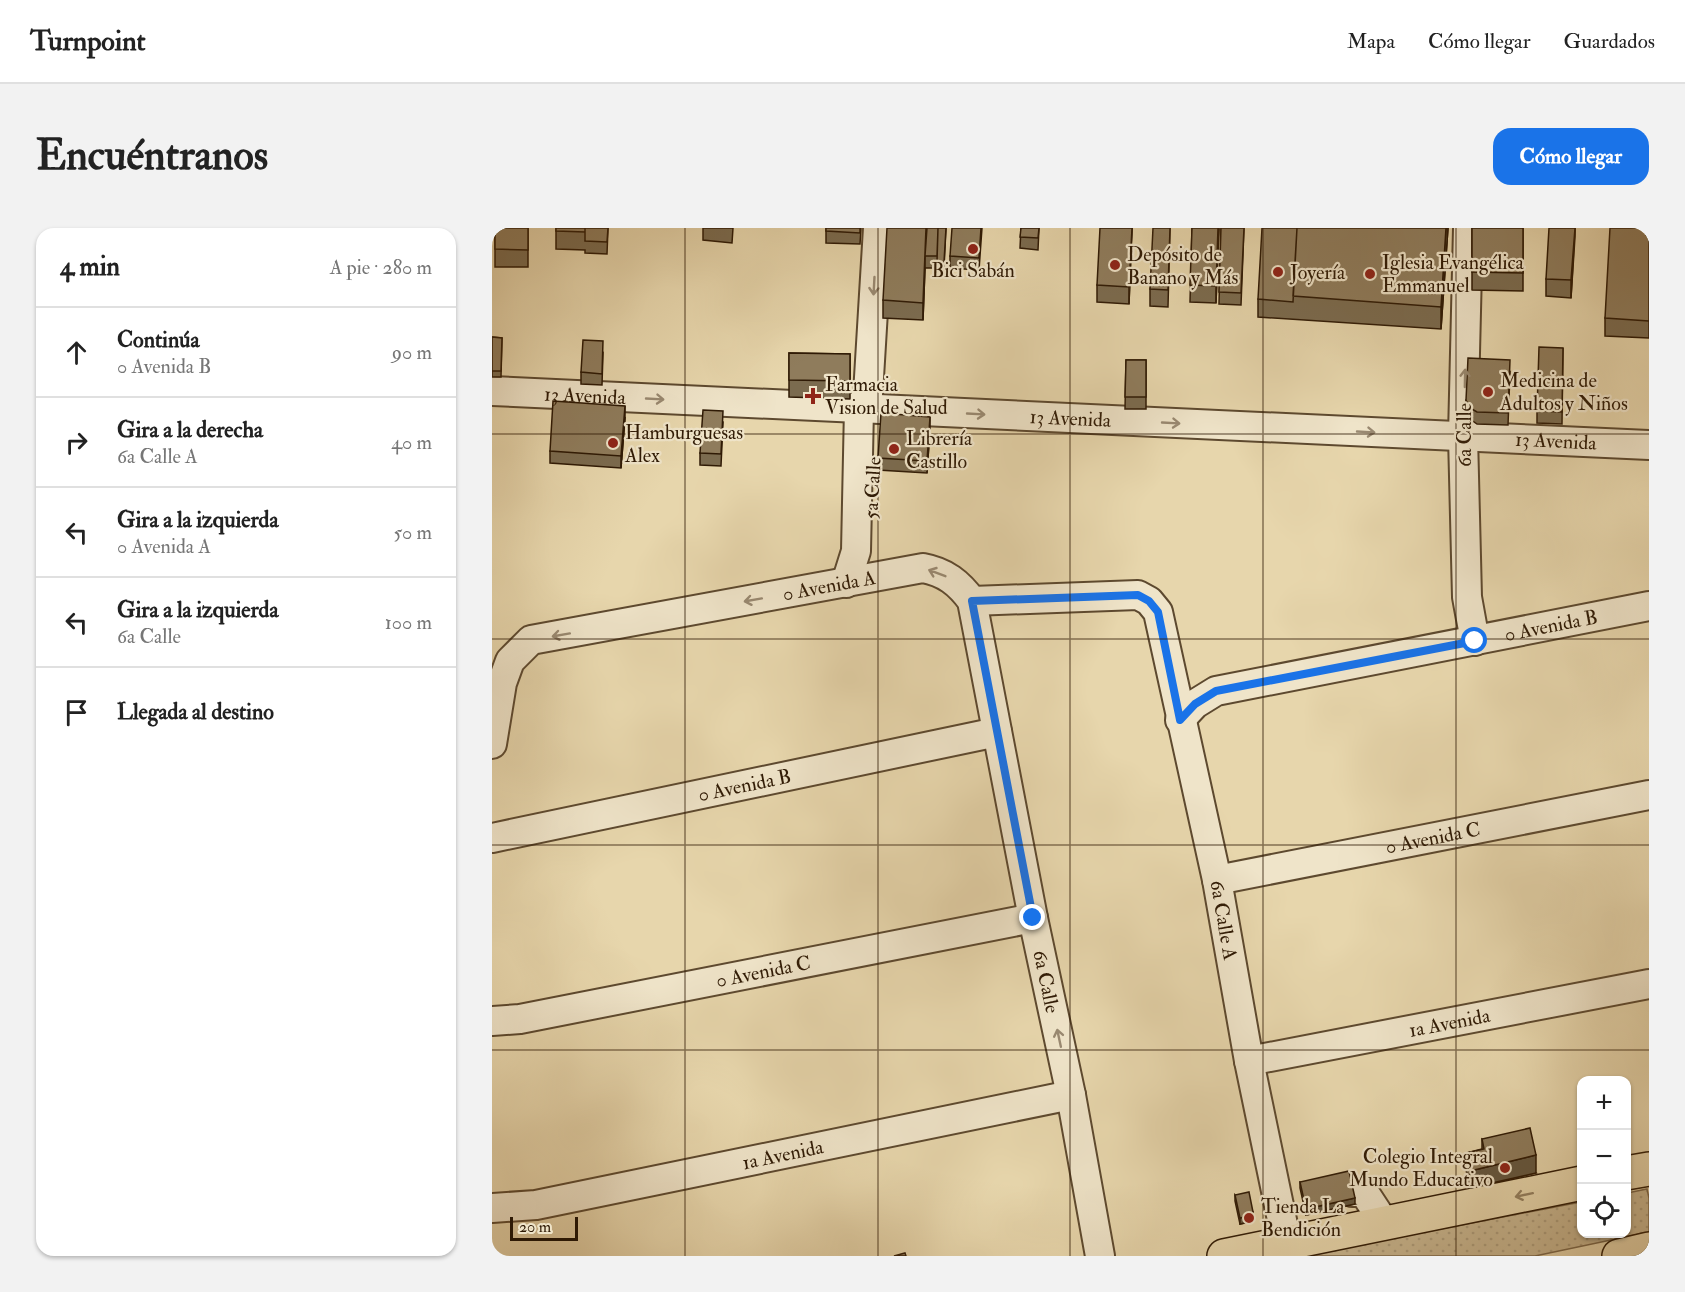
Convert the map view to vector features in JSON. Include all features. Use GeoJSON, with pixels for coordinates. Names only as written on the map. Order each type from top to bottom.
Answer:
{"type":"FeatureCollection","features":[{"type":"Feature","properties":{"kind":"main road"},"geometry":{"type":"LineString","coordinates":[[1631,1172],[1649,1169]]}},
{"type":"Feature","properties":{"kind":"main road"},"geometry":{"type":"LineString","coordinates":[[1224,1256],[1577,1184]]}},
{"type":"Feature","properties":{"kind":"main road"},"geometry":{"type":"LineString","coordinates":[[1619,1256],[1649,1249]]}},
{"type":"Feature","properties":{"kind":"street","name":"5a Calle"},"geometry":{"type":"LineString","coordinates":[[846,583],[856,551],[868,404],[878,228]]}},
{"type":"Feature","properties":{"kind":"street","name":"6a Calle"},"geometry":{"type":"LineString","coordinates":[[1468,228],[1463,436],[1467,597],[1475,641]]}},
{"type":"Feature","properties":{"kind":"street","name":"13 Avenida"},"geometry":{"type":"LineString","coordinates":[[492,391],[868,404],[1649,445]]}},
{"type":"Feature","properties":{"kind":"street","name":"5a Calle"},"geometry":{"type":"LineString","coordinates":[[868,404],[869,550],[872,559],[893,573]]}},
{"type":"Feature","properties":{"kind":"street","name":"0 Avenida A"},"geometry":{"type":"LineString","coordinates":[[492,744],[502,683],[510,662],[531,640],[923,568],[937,571],[963,589],[972,601]]}},
{"type":"Feature","properties":{"kind":"street","name":"6a Calle A"},"geometry":{"type":"LineString","coordinates":[[972,601],[1138,595],[1149,601],[1158,612],[1217,880],[1249,1061],[1292,1206],[1287,1244]]}},
{"type":"Feature","properties":{"kind":"street","name":"6a Calle"},"geometry":{"type":"LineString","coordinates":[[972,601],[1033,918],[1071,1095],[1100,1256]]}},
{"type":"Feature","properties":{"kind":"street","name":"0 Avenida B"},"geometry":{"type":"LineString","coordinates":[[1180,720],[1195,704],[1216,691],[1649,606]]}},
{"type":"Feature","properties":{"kind":"street","name":"0 Avenida B"},"geometry":{"type":"LineString","coordinates":[[492,838],[997,732]]}},
{"type":"Feature","properties":{"kind":"street","name":"0 Avenida C"},"geometry":{"type":"LineString","coordinates":[[1217,880],[1649,795]]}},
{"type":"Feature","properties":{"kind":"street","name":"0 Avenida C"},"geometry":{"type":"LineString","coordinates":[[492,1021],[520,1019],[1033,918]]}},
{"type":"Feature","properties":{"kind":"street","name":"1a Avenida"},"geometry":{"type":"LineString","coordinates":[[1249,1061],[1649,984]]}},
{"type":"Feature","properties":{"kind":"street","name":"1a Avenida"},"geometry":{"type":"LineString","coordinates":[[492,1208],[536,1205],[1071,1095]]}},
{"type":"Feature","properties":{"kind":"street"},"geometry":{"type":"LineString","coordinates":[[1352,1192],[1364,1192],[1385,1224]]}},
{"type":"Feature","properties":{"kind":"shaded area"},"geometry":{"type":"Polygon","coordinates":[[[1647,1189],[1649,1232],[1631,1236],[1631,1192],[1647,1189]]]}},
{"type":"Feature","properties":{"kind":"shaded area"},"geometry":{"type":"Polygon","coordinates":[[[1577,1203],[1577,1238],[1620,1238],[1535,1256],[1301,1256],[1577,1203]]]}},
{"type":"Feature","properties":{"kind":"building"},"geometry":{"type":"Polygon","coordinates":[[[495,228],[528,228],[528,250],[495,249],[495,228]]]}},
{"type":"Feature","properties":{"kind":"building"},"geometry":{"type":"Polygon","coordinates":[[[556,228],[585,228],[585,232],[556,231],[556,228]]]}},
{"type":"Feature","properties":{"kind":"building"},"geometry":{"type":"Polygon","coordinates":[[[585,228],[608,228],[607,242],[585,241],[585,228]]]}},
{"type":"Feature","properties":{"kind":"building"},"geometry":{"type":"Polygon","coordinates":[[[826,228],[860,228],[860,233],[826,231],[826,228]]]}},
{"type":"Feature","properties":{"kind":"building"},"geometry":{"type":"Polygon","coordinates":[[[887,228],[926,228],[923,303],[883,300],[887,228]]]}},
{"type":"Feature","properties":{"kind":"building"},"geometry":{"type":"Polygon","coordinates":[[[927,228],[938,228],[937,256],[925,256],[927,228]]]}},
{"type":"Feature","properties":{"kind":"building"},"geometry":{"type":"Polygon","coordinates":[[[938,228],[946,228],[944,262],[937,262],[938,228]]]}},
{"type":"Feature","properties":{"kind":"building"},"geometry":{"type":"Polygon","coordinates":[[[952,228],[981,228],[979,258],[950,256],[952,228]]]}},
{"type":"Feature","properties":{"kind":"building"},"geometry":{"type":"Polygon","coordinates":[[[1021,228],[1039,228],[1038,238],[1020,237],[1021,228]]]}},
{"type":"Feature","properties":{"kind":"building","name":"Depósito de Banano y Más"},"geometry":{"type":"Polygon","coordinates":[[[1100,228],[1132,228],[1129,287],[1097,285],[1100,228]]]}},
{"type":"Feature","properties":{"kind":"building"},"geometry":{"type":"Polygon","coordinates":[[[1153,228],[1170,228],[1168,290],[1150,289],[1153,228]]]}},
{"type":"Feature","properties":{"kind":"building"},"geometry":{"type":"Polygon","coordinates":[[[1192,228],[1218,228],[1216,286],[1190,285],[1192,228]]]}},
{"type":"Feature","properties":{"kind":"building"},"geometry":{"type":"Polygon","coordinates":[[[1221,228],[1244,228],[1241,293],[1219,292],[1221,228]]]}},
{"type":"Feature","properties":{"kind":"building","name":"Joyería"},"geometry":{"type":"Polygon","coordinates":[[[1262,228],[1297,228],[1293,302],[1258,299],[1262,228]]]}},
{"type":"Feature","properties":{"kind":"building","name":"Iglesia Evangélica Emmanuel"},"geometry":{"type":"Polygon","coordinates":[[[1297,228],[1446,228],[1441,307],[1293,296],[1297,228]]]}},
{"type":"Feature","properties":{"kind":"building"},"geometry":{"type":"Polygon","coordinates":[[[1472,228],[1523,228],[1523,273],[1472,272],[1472,228]]]}},
{"type":"Feature","properties":{"kind":"building"},"geometry":{"type":"Polygon","coordinates":[[[1549,228],[1575,228],[1571,280],[1546,279],[1549,228]]]}},
{"type":"Feature","properties":{"kind":"building"},"geometry":{"type":"Polygon","coordinates":[[[1610,228],[1649,228],[1649,321],[1605,318],[1610,228]]]}},
{"type":"Feature","properties":{"kind":"building"},"geometry":{"type":"Polygon","coordinates":[[[492,337],[502,338],[501,371],[492,371],[492,337]]]}},
{"type":"Feature","properties":{"kind":"building"},"geometry":{"type":"Polygon","coordinates":[[[583,340],[603,341],[602,374],[581,372],[583,340]]]}},
{"type":"Feature","properties":{"kind":"building"},"geometry":{"type":"Polygon","coordinates":[[[1539,347],[1563,348],[1562,412],[1537,411],[1539,347]]]}},
{"type":"Feature","properties":{"kind":"building"},"geometry":{"type":"Polygon","coordinates":[[[789,353],[850,354],[850,381],[789,380],[789,353]]]}},
{"type":"Feature","properties":{"kind":"building","name":"Medicina de Adultos y Niños"},"geometry":{"type":"Polygon","coordinates":[[[1468,358],[1510,360],[1508,413],[1477,412],[1470,408],[1466,400],[1468,358]]]}},
{"type":"Feature","properties":{"kind":"building"},"geometry":{"type":"Polygon","coordinates":[[[1126,360],[1146,360],[1146,397],[1125,397],[1126,360]]]}},
{"type":"Feature","properties":{"kind":"building"},"geometry":{"type":"Polygon","coordinates":[[[553,401],[625,406],[621,456],[550,451],[553,401]]]}},
{"type":"Feature","properties":{"kind":"building"},"geometry":{"type":"Polygon","coordinates":[[[703,410],[723,411],[721,454],[700,453],[703,410]]]}},
{"type":"Feature","properties":{"kind":"building"},"geometry":{"type":"Polygon","coordinates":[[[881,413],[930,417],[927,461],[878,458],[881,413]]]}},
{"type":"Feature","properties":{"kind":"building"},"geometry":{"type":"Polygon","coordinates":[[[1530,1128],[1536,1155],[1470,1171],[1466,1153],[1484,1149],[1482,1139],[1530,1128]]]}},
{"type":"Feature","properties":{"kind":"building"},"geometry":{"type":"Polygon","coordinates":[[[1349,1171],[1355,1198],[1306,1209],[1300,1182],[1349,1171]]]}},
{"type":"Feature","properties":{"kind":"building"},"geometry":{"type":"Polygon","coordinates":[[[1249,1192],[1253,1212],[1249,1216],[1240,1218],[1235,1195],[1249,1192]]]}},
{"type":"Feature","properties":{"kind":"place","name":"Bici Sabán"},"geometry":{"type":"Point","coordinates":[973,249]}},
{"type":"Feature","properties":{"kind":"place","name":"Depósito de Banano y Más"},"geometry":{"type":"Point","coordinates":[1115,265]}},
{"type":"Feature","properties":{"kind":"place","name":"Joyería"},"geometry":{"type":"Point","coordinates":[1278,272]}},
{"type":"Feature","properties":{"kind":"place","name":"Iglesia Evangélica Emmanuel"},"geometry":{"type":"Point","coordinates":[1370,274]}},
{"type":"Feature","properties":{"kind":"place","name":"Medicina de Adultos y Niños"},"geometry":{"type":"Point","coordinates":[1488,392]}},
{"type":"Feature","properties":{"kind":"place","name":"Farmacia Vision de Salud"},"geometry":{"type":"Point","coordinates":[813,396]}},
{"type":"Feature","properties":{"kind":"place","name":"Hamburguesas Alex"},"geometry":{"type":"Point","coordinates":[613,443]}},
{"type":"Feature","properties":{"kind":"place","name":"Librería Castillo"},"geometry":{"type":"Point","coordinates":[894,449]}},
{"type":"Feature","properties":{"kind":"place","name":"Colegio Integral Mundo Educativo"},"geometry":{"type":"Point","coordinates":[1505,1168]}},
{"type":"Feature","properties":{"kind":"place","name":"Tienda La Bendición"},"geometry":{"type":"Point","coordinates":[1249,1218]}},
{"type":"Feature","properties":{"kind":"route"},"geometry":{"type":"LineString","coordinates":[[1033,918],[972,601],[1138,595],[1149,601],[1158,612],[1180,720],[1195,704],[1216,691],[1475,641]]}}]}
